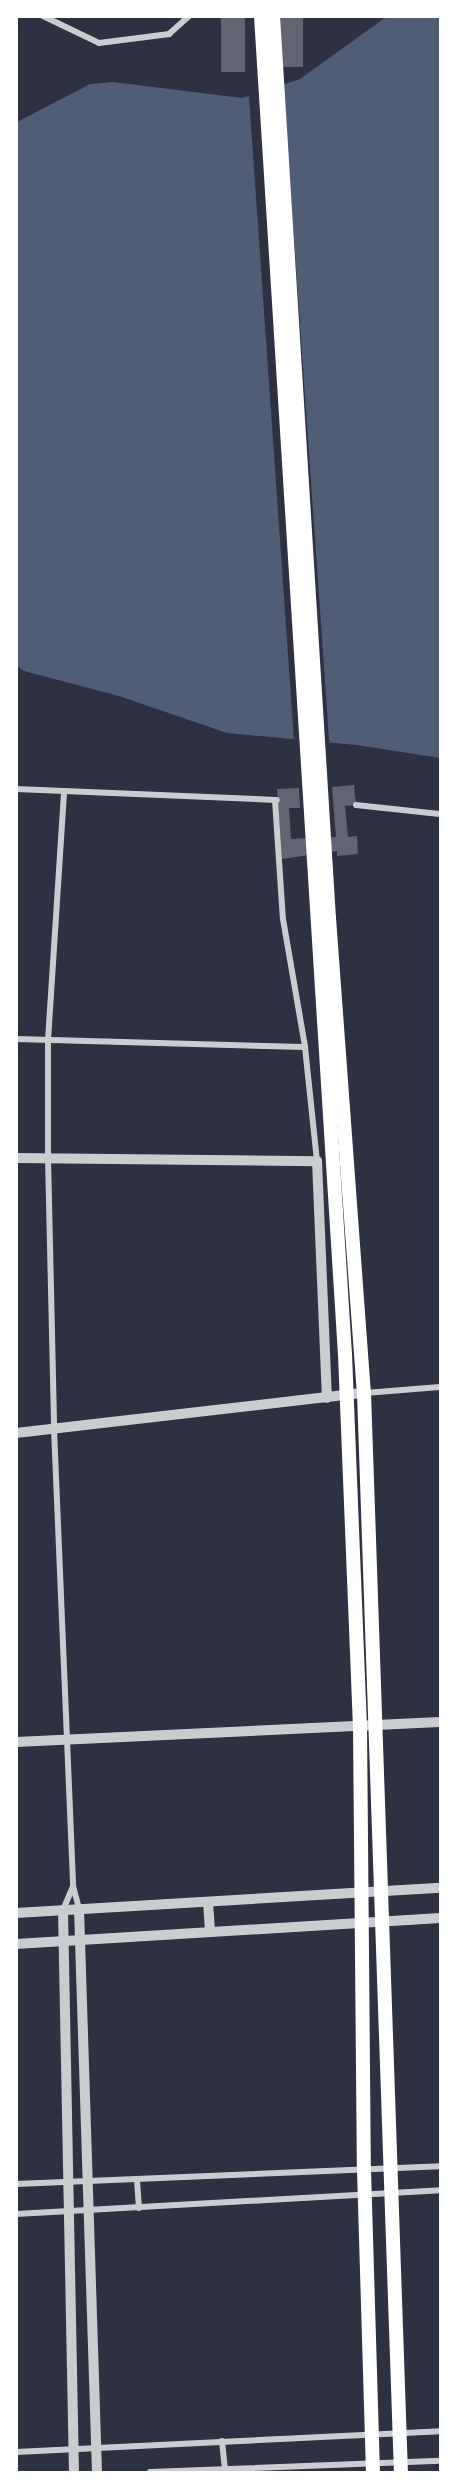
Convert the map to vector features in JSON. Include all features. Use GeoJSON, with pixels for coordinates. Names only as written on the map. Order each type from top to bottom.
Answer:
{"type":"FeatureCollection","features":[{"type":"Feature","properties":{"kind":"highway"},"geometry":{"type":"LineString","coordinates":[[261,16],[279,346],[347,1396],[360,1725],[364,2170],[373,2468]]}},
{"type":"Feature","properties":{"kind":"highway"},"geometry":{"type":"LineString","coordinates":[[273,16],[295,340],[329,918],[362,1353],[378,1724],[380,1891],[401,2468]]}},
{"type":"Feature","properties":{"kind":"street"},"geometry":{"type":"LineString","coordinates":[[43,16],[99,43],[169,34],[189,16]]}},
{"type":"Feature","properties":{"kind":"street"},"geometry":{"type":"LineString","coordinates":[[16,789],[64,793],[276,800],[283,919],[305,1047],[317,1161],[327,1398]]}},
{"type":"Feature","properties":{"kind":"street"},"geometry":{"type":"LineString","coordinates":[[64,793],[48,1040],[48,1157],[54,1429],[73,1886],[79,1909],[96,2472]]}},
{"type":"Feature","properties":{"kind":"street"},"geometry":{"type":"LineString","coordinates":[[356,805],[441,814]]}},
{"type":"Feature","properties":{"kind":"street"},"geometry":{"type":"LineString","coordinates":[[16,1039],[305,1047]]}},
{"type":"Feature","properties":{"kind":"street"},"geometry":{"type":"LineString","coordinates":[[16,1158],[317,1161]]}},
{"type":"Feature","properties":{"kind":"street"},"geometry":{"type":"LineString","coordinates":[[16,1433],[441,1387]]}},
{"type":"Feature","properties":{"kind":"street"},"geometry":{"type":"LineString","coordinates":[[16,1743],[441,1722]]}},
{"type":"Feature","properties":{"kind":"street"},"geometry":{"type":"LineString","coordinates":[[73,1886],[63,1910],[61,1942],[74,2472]]}},
{"type":"Feature","properties":{"kind":"street"},"geometry":{"type":"LineString","coordinates":[[16,1913],[441,1888]]}},
{"type":"Feature","properties":{"kind":"street"},"geometry":{"type":"LineString","coordinates":[[208,1902],[210,1932]]}},
{"type":"Feature","properties":{"kind":"street"},"geometry":{"type":"LineString","coordinates":[[16,1944],[441,1918]]}},
{"type":"Feature","properties":{"kind":"street"},"geometry":{"type":"LineString","coordinates":[[16,2184],[441,2166]]}},
{"type":"Feature","properties":{"kind":"street"},"geometry":{"type":"LineString","coordinates":[[136,2180],[138,2208]]}},
{"type":"Feature","properties":{"kind":"street"},"geometry":{"type":"LineString","coordinates":[[16,2214],[441,2190]]}},
{"type":"Feature","properties":{"kind":"street"},"geometry":{"type":"LineString","coordinates":[[16,2452],[441,2431]]}},
{"type":"Feature","properties":{"kind":"street"},"geometry":{"type":"LineString","coordinates":[[222,2441],[225,2470]]}},
{"type":"Feature","properties":{"kind":"street"},"geometry":{"type":"LineString","coordinates":[[150,2472],[401,2468],[441,2461]]}},
{"type":"Feature","properties":{"kind":"water"},"geometry":{"type":"Polygon","coordinates":[[[386,17],[440,17],[440,758],[357,745],[227,733],[119,696],[24,671],[17,666],[17,122],[90,84],[113,82],[242,98],[300,79],[386,17]]]}},
{"type":"Feature","properties":{"kind":"pier"},"geometry":{"type":"Polygon","coordinates":[[[283,81],[330,746],[295,749],[248,83],[283,81]]]}},
{"type":"Feature","properties":{"kind":"building"},"geometry":{"type":"Polygon","coordinates":[[[221,16],[245,16],[245,72],[221,72],[221,16]]]}},
{"type":"Feature","properties":{"kind":"building"},"geometry":{"type":"Polygon","coordinates":[[[279,16],[303,16],[303,67],[279,67],[279,16]]]}},
{"type":"Feature","properties":{"kind":"building"},"geometry":{"type":"Polygon","coordinates":[[[354,785],[356,805],[345,806],[348,837],[357,836],[358,854],[337,856],[337,851],[282,859],[277,789],[299,788],[300,808],[289,808],[291,839],[336,837],[332,787],[354,785]]]}}]}
